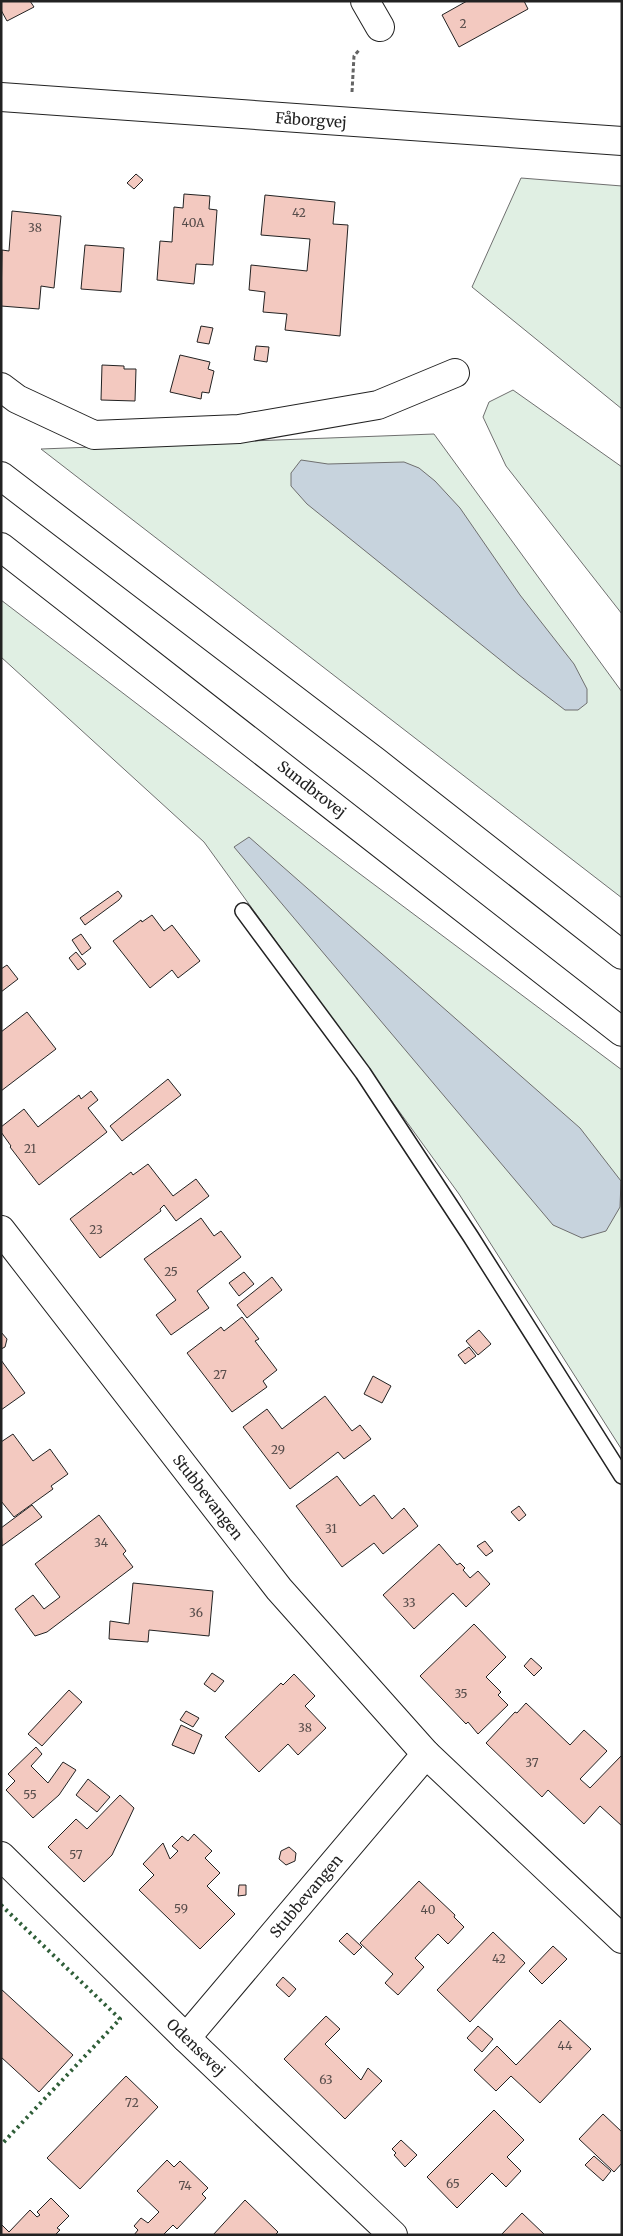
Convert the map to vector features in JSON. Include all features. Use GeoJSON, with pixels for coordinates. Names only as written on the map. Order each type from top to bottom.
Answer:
{"type":"FeatureCollection","features":[{"type":"Feature","properties":{"kind":"street"},"geometry":{"type":"LineString","coordinates":[[365,1],[380,28]]}},
{"type":"Feature","properties":{"kind":"street","name":"Fåborgvej"},"geometry":{"type":"LineString","coordinates":[[1,97],[622,141]]}},
{"type":"Feature","properties":{"kind":"street"},"geometry":{"type":"LineString","coordinates":[[1,387],[17,399],[94,435],[239,429],[378,405],[455,373]]}},
{"type":"Feature","properties":{"kind":"street"},"geometry":{"type":"LineString","coordinates":[[1,476],[376,762],[622,955]]}},
{"type":"Feature","properties":{"kind":"street","name":"Sundbrovej"},"geometry":{"type":"LineString","coordinates":[[1,546],[622,1032]]}},
{"type":"Feature","properties":{"kind":"street"},"geometry":{"type":"LineString","coordinates":[[376,762],[622,933]]}},
{"type":"Feature","properties":{"kind":"street","name":"Stubbevangen"},"geometry":{"type":"LineString","coordinates":[[1,1230],[279,1588],[426,1754],[622,1939]]}},
{"type":"Feature","properties":{"kind":"street","name":"Stubbevangen"},"geometry":{"type":"LineString","coordinates":[[186,2038],[426,1754]]}},
{"type":"Feature","properties":{"kind":"street","name":"Odensevej"},"geometry":{"type":"LineString","coordinates":[[1,1856],[186,2038],[393,2235]]}},
{"type":"Feature","properties":{"kind":"lane"},"geometry":{"type":"LineString","coordinates":[[242,911],[363,1073],[471,1237],[622,1476]]}},
{"type":"Feature","properties":{"kind":"path"},"geometry":{"type":"LineString","coordinates":[[351,123],[354,56],[380,28]]}},
{"type":"Feature","properties":{"kind":"green space"},"geometry":{"type":"Polygon","coordinates":[[[521,178],[622,186],[622,409],[472,287],[521,178]]]}},
{"type":"Feature","properties":{"kind":"green space"},"geometry":{"type":"Polygon","coordinates":[[[513,390],[622,467],[622,614],[506,466],[483,417],[489,402],[513,390]]]}},
{"type":"Feature","properties":{"kind":"green space"},"geometry":{"type":"Polygon","coordinates":[[[434,434],[622,692],[622,898],[41,449],[434,434]]]}},
{"type":"Feature","properties":{"kind":"green space"},"geometry":{"type":"Polygon","coordinates":[[[1,600],[352,868],[622,1070],[622,1450],[459,1194],[204,842],[1,657],[1,600]]]}},
{"type":"Feature","properties":{"kind":"shaded area"},"geometry":{"type":"Polygon","coordinates":[[[301,460],[328,464],[404,462],[419,468],[435,481],[460,508],[520,595],[574,664],[587,689],[587,703],[578,710],[565,710],[307,504],[291,486],[291,473],[301,460]]]}},
{"type":"Feature","properties":{"kind":"shaded area"},"geometry":{"type":"Polygon","coordinates":[[[249,837],[580,1128],[621,1181],[620,1207],[606,1231],[582,1238],[553,1225],[234,847],[249,837]]]}},
{"type":"Feature","properties":{"kind":"building"},"geometry":{"type":"Polygon","coordinates":[[[1,1],[30,1],[34,7],[7,21],[1,10],[1,1]]]}},
{"type":"Feature","properties":{"kind":"building"},"geometry":{"type":"Polygon","coordinates":[[[467,1],[524,1],[528,9],[459,47],[442,15],[467,1]]]}},
{"type":"Feature","properties":{"kind":"building"},"geometry":{"type":"Polygon","coordinates":[[[136,174],[143,180],[134,189],[127,183],[136,174]]]}},
{"type":"Feature","properties":{"kind":"building"},"geometry":{"type":"Polygon","coordinates":[[[184,194],[210,196],[209,209],[217,210],[213,265],[196,264],[194,284],[157,280],[160,241],[172,242],[174,207],[183,208],[184,194]]]}},
{"type":"Feature","properties":{"kind":"building"},"geometry":{"type":"Polygon","coordinates":[[[265,195],[335,202],[333,224],[348,225],[340,336],[285,330],[287,314],[263,312],[265,292],[249,290],[251,265],[307,271],[310,239],[261,235],[265,195]]]}},
{"type":"Feature","properties":{"kind":"building"},"geometry":{"type":"Polygon","coordinates":[[[12,211],[61,216],[54,288],[41,286],[39,309],[1,306],[2,250],[9,251],[12,211]]]}},
{"type":"Feature","properties":{"kind":"building"},"geometry":{"type":"Polygon","coordinates":[[[85,245],[124,248],[121,292],[81,289],[85,245]]]}},
{"type":"Feature","properties":{"kind":"building"},"geometry":{"type":"Polygon","coordinates":[[[201,326],[213,328],[209,344],[197,342],[201,326]]]}},
{"type":"Feature","properties":{"kind":"building"},"geometry":{"type":"Polygon","coordinates":[[[256,346],[269,347],[267,362],[254,360],[256,346]]]}},
{"type":"Feature","properties":{"kind":"building"},"geometry":{"type":"Polygon","coordinates":[[[180,355],[210,362],[208,369],[214,371],[209,393],[202,392],[201,399],[170,392],[180,355]]]}},
{"type":"Feature","properties":{"kind":"building"},"geometry":{"type":"Polygon","coordinates":[[[102,365],[124,366],[124,369],[136,369],[135,401],[101,400],[102,365]]]}},
{"type":"Feature","properties":{"kind":"building"},"geometry":{"type":"Polygon","coordinates":[[[118,891],[122,896],[119,900],[85,925],[80,918],[118,891]]]}},
{"type":"Feature","properties":{"kind":"building"},"geometry":{"type":"Polygon","coordinates":[[[152,915],[164,931],[172,925],[200,961],[178,978],[172,970],[150,988],[113,941],[141,920],[142,922],[152,915]]]}},
{"type":"Feature","properties":{"kind":"building"},"geometry":{"type":"Polygon","coordinates":[[[81,934],[91,948],[82,955],[72,940],[81,934]]]}},
{"type":"Feature","properties":{"kind":"building"},"geometry":{"type":"Polygon","coordinates":[[[76,952],[86,964],[78,970],[69,958],[76,952]]]}},
{"type":"Feature","properties":{"kind":"building"},"geometry":{"type":"Polygon","coordinates":[[[7,965],[18,979],[1,992],[1,969],[7,965]]]}},
{"type":"Feature","properties":{"kind":"building"},"geometry":{"type":"Polygon","coordinates":[[[27,1012],[56,1049],[1,1091],[1,1032],[27,1012]]]}},
{"type":"Feature","properties":{"kind":"building"},"geometry":{"type":"Polygon","coordinates":[[[168,1079],[181,1095],[122,1141],[110,1126],[168,1079]]]}},
{"type":"Feature","properties":{"kind":"building"},"geometry":{"type":"Polygon","coordinates":[[[91,1091],[98,1100],[88,1108],[107,1132],[39,1185],[10,1147],[1,1132],[1,1127],[24,1109],[38,1127],[79,1095],[81,1099],[91,1091]]]}},
{"type":"Feature","properties":{"kind":"building"},"geometry":{"type":"Polygon","coordinates":[[[148,1164],[173,1196],[196,1179],[209,1196],[176,1221],[164,1205],[160,1209],[161,1211],[100,1258],[70,1219],[131,1172],[133,1175],[148,1164]]]}},
{"type":"Feature","properties":{"kind":"building"},"geometry":{"type":"Polygon","coordinates":[[[201,1218],[214,1236],[221,1231],[241,1257],[197,1291],[209,1308],[171,1335],[156,1315],[176,1300],[144,1259],[201,1218]]]}},
{"type":"Feature","properties":{"kind":"building"},"geometry":{"type":"Polygon","coordinates":[[[244,1272],[254,1284],[239,1296],[229,1283],[244,1272]]]}},
{"type":"Feature","properties":{"kind":"building"},"geometry":{"type":"Polygon","coordinates":[[[272,1277],[282,1290],[247,1318],[237,1305],[272,1277]]]}},
{"type":"Feature","properties":{"kind":"building"},"geometry":{"type":"Polygon","coordinates":[[[242,1317],[259,1339],[255,1341],[277,1370],[263,1381],[267,1387],[232,1412],[187,1353],[221,1327],[224,1331],[242,1317]]]}},
{"type":"Feature","properties":{"kind":"building"},"geometry":{"type":"Polygon","coordinates":[[[479,1330],[491,1344],[478,1355],[466,1341],[479,1330]]]}},
{"type":"Feature","properties":{"kind":"building"},"geometry":{"type":"Polygon","coordinates":[[[1,1332],[7,1339],[5,1347],[1,1349],[1,1332]]]}},
{"type":"Feature","properties":{"kind":"building"},"geometry":{"type":"Polygon","coordinates":[[[469,1347],[476,1356],[465,1364],[458,1355],[469,1347]]]}},
{"type":"Feature","properties":{"kind":"building"},"geometry":{"type":"Polygon","coordinates":[[[1,1360],[25,1393],[1,1410],[1,1360]]]}},
{"type":"Feature","properties":{"kind":"building"},"geometry":{"type":"Polygon","coordinates":[[[373,1376],[391,1386],[382,1403],[364,1394],[373,1376]]]}},
{"type":"Feature","properties":{"kind":"building"},"geometry":{"type":"Polygon","coordinates":[[[325,1396],[352,1431],[360,1425],[371,1439],[344,1459],[338,1452],[290,1489],[243,1427],[267,1409],[282,1429],[325,1396]]]}},
{"type":"Feature","properties":{"kind":"building"},"geometry":{"type":"Polygon","coordinates":[[[13,1434],[33,1461],[50,1449],[68,1474],[51,1486],[53,1489],[14,1517],[1,1501],[1,1442],[13,1434]]]}},
{"type":"Feature","properties":{"kind":"building"},"geometry":{"type":"Polygon","coordinates":[[[337,1476],[360,1506],[374,1495],[392,1519],[404,1508],[418,1526],[383,1554],[374,1543],[342,1567],[296,1506],[337,1476]]]}},
{"type":"Feature","properties":{"kind":"building"},"geometry":{"type":"Polygon","coordinates":[[[32,1505],[42,1517],[2,1546],[1,1528],[32,1505]]]}},
{"type":"Feature","properties":{"kind":"building"},"geometry":{"type":"Polygon","coordinates":[[[519,1506],[526,1515],[519,1521],[511,1512],[519,1506]]]}},
{"type":"Feature","properties":{"kind":"building"},"geometry":{"type":"Polygon","coordinates":[[[99,1515],[126,1551],[123,1554],[133,1567],[47,1632],[35,1636],[15,1609],[33,1595],[44,1609],[60,1597],[35,1564],[99,1515]]]}},
{"type":"Feature","properties":{"kind":"building"},"geometry":{"type":"Polygon","coordinates":[[[485,1541],[493,1551],[486,1556],[477,1546],[485,1541]]]}},
{"type":"Feature","properties":{"kind":"building"},"geometry":{"type":"Polygon","coordinates":[[[439,1544],[457,1565],[460,1563],[465,1568],[463,1570],[470,1578],[478,1571],[490,1584],[466,1607],[453,1593],[414,1629],[383,1595],[439,1544]]]}},
{"type":"Feature","properties":{"kind":"building"},"geometry":{"type":"Polygon","coordinates":[[[133,1583],[213,1591],[209,1636],[149,1630],[148,1642],[109,1639],[110,1621],[129,1624],[133,1583]]]}},
{"type":"Feature","properties":{"kind":"building"},"geometry":{"type":"Polygon","coordinates":[[[474,1624],[506,1657],[486,1677],[501,1692],[498,1695],[508,1705],[478,1734],[420,1676],[474,1624]]]}},
{"type":"Feature","properties":{"kind":"building"},"geometry":{"type":"Polygon","coordinates":[[[531,1658],[542,1668],[534,1676],[524,1666],[531,1658]]]}},
{"type":"Feature","properties":{"kind":"building"},"geometry":{"type":"Polygon","coordinates":[[[212,1673],[224,1681],[215,1692],[204,1684],[212,1673]]]}},
{"type":"Feature","properties":{"kind":"building"},"geometry":{"type":"Polygon","coordinates":[[[294,1674],[315,1696],[305,1706],[326,1728],[298,1755],[288,1744],[259,1772],[225,1737],[281,1683],[283,1685],[294,1674]]]}},
{"type":"Feature","properties":{"kind":"building"},"geometry":{"type":"Polygon","coordinates":[[[69,1690],[82,1702],[42,1746],[28,1734],[69,1690]]]}},
{"type":"Feature","properties":{"kind":"building"},"geometry":{"type":"Polygon","coordinates":[[[526,1703],[570,1745],[584,1730],[607,1751],[580,1779],[590,1788],[622,1755],[622,1826],[600,1806],[584,1824],[548,1790],[542,1797],[486,1743],[526,1703]]]}},
{"type":"Feature","properties":{"kind":"building"},"geometry":{"type":"Polygon","coordinates":[[[186,1711],[199,1718],[193,1727],[180,1720],[186,1711]]]}},
{"type":"Feature","properties":{"kind":"building"},"geometry":{"type":"Polygon","coordinates":[[[181,1725],[202,1735],[194,1754],[172,1745],[181,1725]]]}},
{"type":"Feature","properties":{"kind":"building"},"geometry":{"type":"Polygon","coordinates":[[[36,1747],[42,1754],[31,1766],[48,1783],[63,1762],[76,1770],[59,1795],[33,1818],[6,1790],[15,1781],[8,1774],[36,1747]]]}},
{"type":"Feature","properties":{"kind":"building"},"geometry":{"type":"Polygon","coordinates":[[[88,1779],[110,1797],[97,1812],[76,1795],[88,1779]]]}},
{"type":"Feature","properties":{"kind":"building"},"geometry":{"type":"Polygon","coordinates":[[[120,1795],[134,1808],[112,1855],[84,1882],[48,1847],[76,1819],[87,1829],[120,1795]]]}},
{"type":"Feature","properties":{"kind":"building"},"geometry":{"type":"Polygon","coordinates":[[[194,1834],[212,1851],[205,1858],[220,1873],[207,1886],[235,1914],[200,1949],[139,1890],[154,1875],[143,1864],[163,1843],[170,1859],[178,1851],[172,1846],[182,1836],[188,1841],[194,1834]]]}},
{"type":"Feature","properties":{"kind":"building"},"geometry":{"type":"Polygon","coordinates":[[[289,1847],[296,1853],[295,1861],[286,1865],[279,1859],[281,1851],[289,1847]]]}},
{"type":"Feature","properties":{"kind":"building"},"geometry":{"type":"Polygon","coordinates":[[[419,1881],[455,1915],[454,1917],[464,1927],[448,1944],[438,1934],[415,1958],[424,1967],[398,1995],[385,1983],[393,1974],[360,1943],[419,1881]]]}},
{"type":"Feature","properties":{"kind":"building"},"geometry":{"type":"Polygon","coordinates":[[[239,1885],[246,1885],[246,1895],[238,1896],[239,1885]]]}},
{"type":"Feature","properties":{"kind":"building"},"geometry":{"type":"Polygon","coordinates":[[[493,1932],[525,1963],[470,2022],[437,1990],[493,1932]]]}},
{"type":"Feature","properties":{"kind":"building"},"geometry":{"type":"Polygon","coordinates":[[[347,1933],[362,1947],[354,1955],[339,1941],[347,1933]]]}},
{"type":"Feature","properties":{"kind":"building"},"geometry":{"type":"Polygon","coordinates":[[[553,1946],[567,1959],[542,1984],[529,1971],[553,1946]]]}},
{"type":"Feature","properties":{"kind":"building"},"geometry":{"type":"Polygon","coordinates":[[[283,1977],[296,1989],[289,1997],[276,1985],[283,1977]]]}},
{"type":"Feature","properties":{"kind":"building"},"geometry":{"type":"Polygon","coordinates":[[[1,1989],[73,2055],[39,2092],[1,2057],[1,1989]]]}},
{"type":"Feature","properties":{"kind":"building"},"geometry":{"type":"Polygon","coordinates":[[[326,2016],[340,2029],[325,2044],[361,2080],[368,2068],[382,2081],[345,2119],[284,2059],[326,2016]]]}},
{"type":"Feature","properties":{"kind":"building"},"geometry":{"type":"Polygon","coordinates":[[[560,2020],[591,2049],[540,2103],[511,2076],[496,2091],[474,2070],[497,2046],[516,2065],[560,2020]]]}},
{"type":"Feature","properties":{"kind":"building"},"geometry":{"type":"Polygon","coordinates":[[[478,2026],[493,2039],[482,2052],[467,2038],[478,2026]]]}},
{"type":"Feature","properties":{"kind":"building"},"geometry":{"type":"Polygon","coordinates":[[[126,2076],[158,2107],[80,2189],[47,2158],[126,2076]]]}},
{"type":"Feature","properties":{"kind":"building"},"geometry":{"type":"Polygon","coordinates":[[[494,2110],[524,2140],[507,2157],[521,2171],[506,2187],[492,2173],[457,2208],[427,2177],[494,2110]]]}},
{"type":"Feature","properties":{"kind":"building"},"geometry":{"type":"Polygon","coordinates":[[[603,2114],[622,2132],[622,2163],[614,2172],[579,2139],[603,2114]]]}},
{"type":"Feature","properties":{"kind":"building"},"geometry":{"type":"Polygon","coordinates":[[[401,2140],[417,2155],[405,2167],[394,2155],[396,2153],[392,2149],[401,2140]]]}},
{"type":"Feature","properties":{"kind":"building"},"geometry":{"type":"Polygon","coordinates":[[[594,2156],[611,2171],[603,2181],[585,2165],[594,2156]]]}},
{"type":"Feature","properties":{"kind":"building"},"geometry":{"type":"Polygon","coordinates":[[[167,2160],[174,2167],[180,2161],[208,2188],[202,2194],[206,2198],[177,2229],[173,2225],[163,2235],[134,2235],[138,2230],[134,2226],[141,2218],[148,2223],[159,2212],[137,2191],[167,2160]]]}},
{"type":"Feature","properties":{"kind":"building"},"geometry":{"type":"Polygon","coordinates":[[[51,2198],[69,2216],[57,2228],[60,2230],[55,2235],[1,2235],[1,2224],[9,2232],[30,2210],[37,2217],[40,2215],[37,2212],[51,2198]]]}},
{"type":"Feature","properties":{"kind":"building"},"geometry":{"type":"Polygon","coordinates":[[[245,2200],[278,2232],[275,2235],[213,2235],[245,2200]]]}},
{"type":"Feature","properties":{"kind":"building"},"geometry":{"type":"Polygon","coordinates":[[[522,2213],[545,2235],[501,2235],[522,2213]]]}},
{"type":"Feature","properties":{"kind":"hedge"},"geometry":{"type":"LineString","coordinates":[[1,1905],[120,2019],[1,2145]]}}]}
